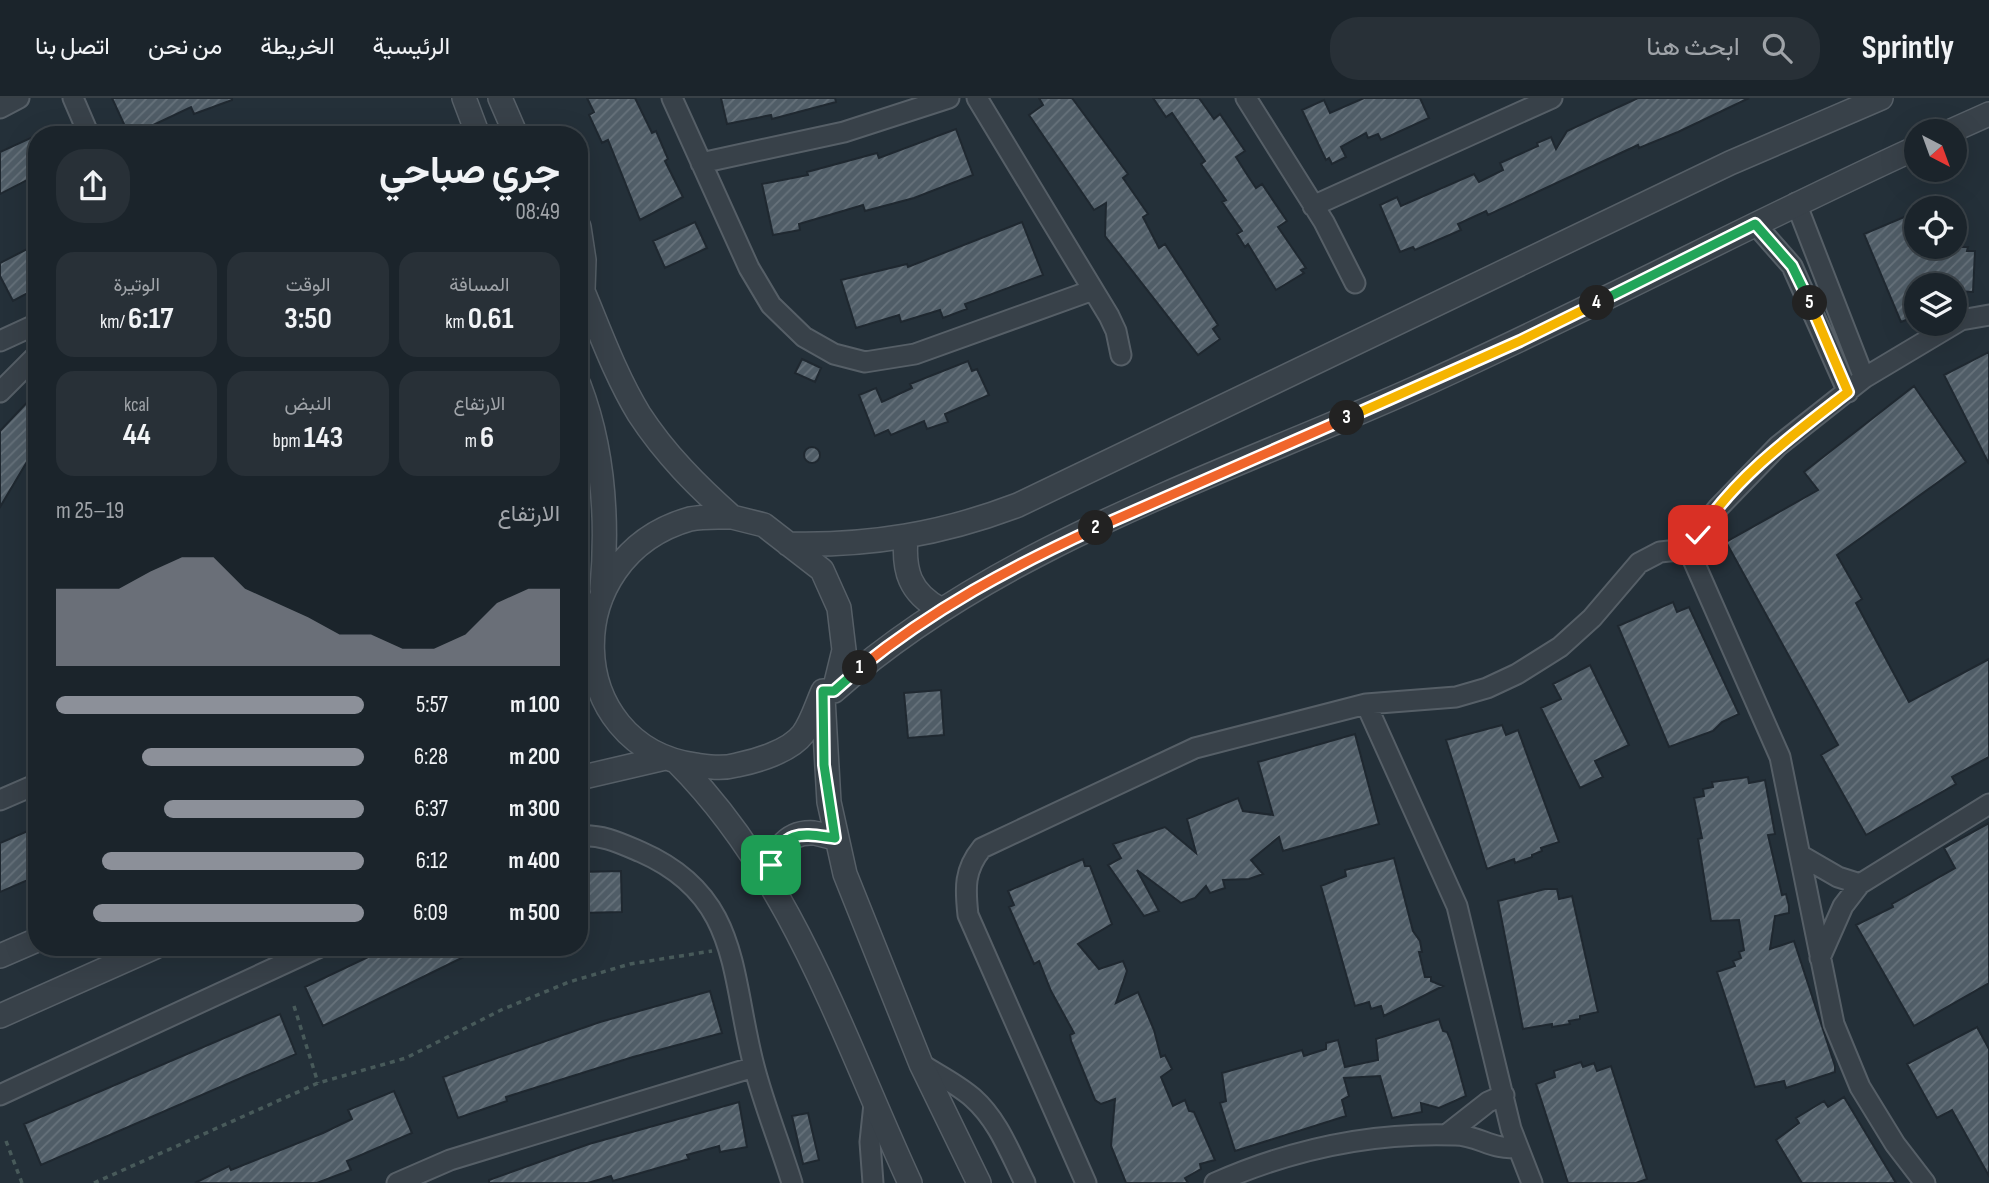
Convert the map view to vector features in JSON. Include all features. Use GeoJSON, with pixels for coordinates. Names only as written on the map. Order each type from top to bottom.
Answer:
{"type":"FeatureCollection","features":[{"type":"Feature","properties":{"kind":"street"},"geometry":{"type":"LineString","coordinates":[[0,108],[19,98]]}},
{"type":"Feature","properties":{"kind":"street"},"geometry":{"type":"LineString","coordinates":[[73,98],[85,126]]}},
{"type":"Feature","properties":{"kind":"street"},"geometry":{"type":"LineString","coordinates":[[464,98],[475,126]]}},
{"type":"Feature","properties":{"kind":"street"},"geometry":{"type":"LineString","coordinates":[[500,98],[512,126]]}},
{"type":"Feature","properties":{"kind":"street"},"geometry":{"type":"LineString","coordinates":[[672,98],[749,268],[771,305],[804,337],[834,354],[865,362],[915,354],[1093,290]]}},
{"type":"Feature","properties":{"kind":"street"},"geometry":{"type":"LineString","coordinates":[[701,163],[844,132],[949,98]]}},
{"type":"Feature","properties":{"kind":"street"},"geometry":{"type":"LineString","coordinates":[[977,98],[1116,331],[1121,355]]}},
{"type":"Feature","properties":{"kind":"street"},"geometry":{"type":"LineString","coordinates":[[1246,98],[1313,206],[1356,283]]}},
{"type":"Feature","properties":{"kind":"street"},"geometry":{"type":"LineString","coordinates":[[1313,206],[1552,98]]}},
{"type":"Feature","properties":{"kind":"street"},"geometry":{"type":"LineString","coordinates":[[789,544],[867,543],[906,538],[944,531],[1018,505],[1730,163],[1881,98]]}},
{"type":"Feature","properties":{"kind":"street"},"geometry":{"type":"LineString","coordinates":[[1967,124],[1989,114]]}},
{"type":"Feature","properties":{"kind":"street"},"geometry":{"type":"LineString","coordinates":[[979,1183],[921,1064],[845,874],[835,838],[824,765],[829,691],[940,609],[1040,554],[1520,341],[1796,203],[1904,154]]}},
{"type":"Feature","properties":{"kind":"street"},"geometry":{"type":"LineString","coordinates":[[1796,203],[1864,378]]}},
{"type":"Feature","properties":{"kind":"street"},"geometry":{"type":"LineString","coordinates":[[1755,224],[1792,266],[1848,392]]}},
{"type":"Feature","properties":{"kind":"street"},"geometry":{"type":"LineString","coordinates":[[588,303],[617,372],[639,413],[666,451],[697,485],[732,517]]}},
{"type":"Feature","properties":{"kind":"street"},"geometry":{"type":"LineString","coordinates":[[1086,1183],[968,915],[965,878],[971,862],[982,848],[1195,748],[1366,704],[1456,697],[1488,688],[1517,674],[1560,647],[1576,633],[1639,564],[1660,552],[1679,550],[1687,546],[1718,508],[1778,446],[1864,378],[1961,320],[1989,314]]}},
{"type":"Feature","properties":{"kind":"street"},"geometry":{"type":"LineString","coordinates":[[0,341],[28,328]]}},
{"type":"Feature","properties":{"kind":"street"},"geometry":{"type":"LineString","coordinates":[[0,392],[28,364]]}},
{"type":"Feature","properties":{"kind":"street"},"geometry":{"type":"LineString","coordinates":[[588,416],[603,491],[606,542],[591,640],[596,676],[610,710],[634,738],[671,760],[728,818],[771,880],[789,913],[910,1183]]}},
{"type":"Feature","properties":{"kind":"street"},"geometry":{"type":"LineString","coordinates":[[588,614],[623,559],[654,533],[692,519],[732,517],[764,525],[822,570],[839,608],[844,650],[829,691],[803,735],[765,759],[722,769],[671,760],[588,776]]}},
{"type":"Feature","properties":{"kind":"street"},"geometry":{"type":"LineString","coordinates":[[906,538],[904,564],[908,579],[927,602],[940,609]]}},
{"type":"Feature","properties":{"kind":"street"},"geometry":{"type":"LineString","coordinates":[[1687,546],[1780,757],[1835,1024],[1860,1087],[1895,1144],[1925,1183]]}},
{"type":"Feature","properties":{"kind":"street"},"geometry":{"type":"LineString","coordinates":[[1366,704],[1457,906],[1517,1147],[1532,1183]]}},
{"type":"Feature","properties":{"kind":"street"},"geometry":{"type":"LineString","coordinates":[[0,800],[28,788]]}},
{"type":"Feature","properties":{"kind":"street"},"geometry":{"type":"LineString","coordinates":[[1820,959],[1834,923],[1860,884],[1989,804]]}},
{"type":"Feature","properties":{"kind":"street"},"geometry":{"type":"LineString","coordinates":[[771,880],[771,865],[776,851],[787,840],[800,834],[816,833],[835,838]]}},
{"type":"Feature","properties":{"kind":"street"},"geometry":{"type":"LineString","coordinates":[[588,837],[612,839],[661,860],[685,877],[710,904],[724,931],[754,1067],[792,1183]]}},
{"type":"Feature","properties":{"kind":"street"},"geometry":{"type":"LineString","coordinates":[[1800,855],[1838,877],[1860,884]]}},
{"type":"Feature","properties":{"kind":"street"},"geometry":{"type":"LineString","coordinates":[[0,956],[28,944]]}},
{"type":"Feature","properties":{"kind":"street"},"geometry":{"type":"LineString","coordinates":[[0,1016],[135,956]]}},
{"type":"Feature","properties":{"kind":"street"},"geometry":{"type":"LineString","coordinates":[[0,1095],[301,956]]}},
{"type":"Feature","properties":{"kind":"street"},"geometry":{"type":"LineString","coordinates":[[921,1064],[958,1087],[984,1109],[1000,1130],[1025,1183]]}},
{"type":"Feature","properties":{"kind":"street"},"geometry":{"type":"LineString","coordinates":[[397,1183],[450,1160],[754,1067]]}},
{"type":"Feature","properties":{"kind":"street"},"geometry":{"type":"LineString","coordinates":[[1446,1135],[1488,1102],[1504,1095]]}},
{"type":"Feature","properties":{"kind":"street"},"geometry":{"type":"LineString","coordinates":[[873,1183],[870,1142],[874,1104]]}},
{"type":"Feature","properties":{"kind":"street"},"geometry":{"type":"LineString","coordinates":[[1215,1183],[1276,1158],[1332,1144],[1377,1137],[1459,1135],[1500,1148],[1517,1147]]}},
{"type":"Feature","properties":{"kind":"path"},"geometry":{"type":"LineString","coordinates":[[94,1183],[318,1083],[406,1058],[501,1010],[569,982],[630,964],[728,948]]}},
{"type":"Feature","properties":{"kind":"path"},"geometry":{"type":"LineString","coordinates":[[294,1006],[318,1083]]}},
{"type":"Feature","properties":{"kind":"path"},"geometry":{"type":"LineString","coordinates":[[6,1142],[22,1183]]}},
{"type":"Feature","properties":{"kind":"building"},"geometry":{"type":"Polygon","coordinates":[[[112,98],[232,98],[194,114],[191,107],[151,126],[125,126],[112,98]]]}},
{"type":"Feature","properties":{"kind":"building"},"geometry":{"type":"Polygon","coordinates":[[[587,98],[635,98],[652,133],[656,131],[668,159],[665,161],[683,197],[640,220],[608,140],[602,143],[589,115],[594,112],[587,98]]]}},
{"type":"Feature","properties":{"kind":"building"},"geometry":{"type":"Polygon","coordinates":[[[721,98],[835,98],[836,102],[772,119],[771,115],[727,124],[721,98]]]}},
{"type":"Feature","properties":{"kind":"building"},"geometry":{"type":"Polygon","coordinates":[[[1039,98],[1072,98],[1128,174],[1123,178],[1148,214],[1143,217],[1159,248],[1165,244],[1218,325],[1213,329],[1220,339],[1198,355],[1105,236],[1106,203],[1094,210],[1029,115],[1043,105],[1039,98]]]}},
{"type":"Feature","properties":{"kind":"building"},"geometry":{"type":"Polygon","coordinates":[[[1153,98],[1199,98],[1214,119],[1220,114],[1245,151],[1236,157],[1246,173],[1256,188],[1262,184],[1287,221],[1278,227],[1306,268],[1301,270],[1304,273],[1276,290],[1248,244],[1245,247],[1237,234],[1242,231],[1222,202],[1226,200],[1201,164],[1205,161],[1172,113],[1166,117],[1153,98]]]}},
{"type":"Feature","properties":{"kind":"building"},"geometry":{"type":"Polygon","coordinates":[[[1364,98],[1420,98],[1429,118],[1381,140],[1378,134],[1368,138],[1366,133],[1341,147],[1346,157],[1332,164],[1329,158],[1326,160],[1302,110],[1324,100],[1330,113],[1364,98]]]}},
{"type":"Feature","properties":{"kind":"building"},"geometry":{"type":"Polygon","coordinates":[[[1638,98],[1749,98],[1678,132],[1639,148],[1638,145],[1488,215],[1486,211],[1458,224],[1461,230],[1415,250],[1413,247],[1400,252],[1380,205],[1397,197],[1401,206],[1474,174],[1479,182],[1503,170],[1500,163],[1538,146],[1537,143],[1551,137],[1556,149],[1567,131],[1638,98]]]}},
{"type":"Feature","properties":{"kind":"building"},"geometry":{"type":"Polygon","coordinates":[[[956,129],[973,175],[914,198],[865,211],[863,205],[799,224],[800,230],[773,235],[762,184],[808,175],[807,172],[877,153],[879,158],[956,129]]]}},
{"type":"Feature","properties":{"kind":"building"},"geometry":{"type":"Polygon","coordinates":[[[28,139],[28,180],[0,194],[0,152],[28,139]]]}},
{"type":"Feature","properties":{"kind":"building"},"geometry":{"type":"Polygon","coordinates":[[[1904,217],[1904,259],[1967,259],[1967,251],[1975,251],[1973,292],[1967,292],[1967,273],[1904,273],[1904,321],[1901,322],[1864,234],[1904,217]]]}},
{"type":"Feature","properties":{"kind":"building"},"geometry":{"type":"Polygon","coordinates":[[[695,222],[707,248],[665,268],[653,241],[695,222]]]}},
{"type":"Feature","properties":{"kind":"building"},"geometry":{"type":"Polygon","coordinates":[[[1022,222],[1043,275],[965,304],[967,309],[943,318],[940,310],[901,322],[899,315],[856,328],[841,280],[907,264],[908,267],[1022,222]]]}},
{"type":"Feature","properties":{"kind":"building"},"geometry":{"type":"Polygon","coordinates":[[[28,249],[28,293],[13,301],[0,276],[0,263],[28,249]]]}},
{"type":"Feature","properties":{"kind":"building"},"geometry":{"type":"Polygon","coordinates":[[[1989,352],[1989,464],[1944,375],[1989,352]]]}},
{"type":"Feature","properties":{"kind":"building"},"geometry":{"type":"Polygon","coordinates":[[[802,359],[821,368],[815,382],[795,373],[802,359]]]}},
{"type":"Feature","properties":{"kind":"building"},"geometry":{"type":"Polygon","coordinates":[[[968,361],[972,371],[977,369],[989,395],[945,414],[948,422],[927,429],[924,421],[891,435],[888,430],[875,436],[859,395],[876,388],[882,402],[912,388],[910,384],[968,361]]]}},
{"type":"Feature","properties":{"kind":"building"},"geometry":{"type":"Polygon","coordinates":[[[1914,386],[1966,462],[1837,555],[1862,599],[1856,603],[1909,702],[1989,659],[1989,757],[1952,777],[1956,784],[1866,835],[1821,755],[1838,745],[1726,542],[1818,490],[1804,472],[1914,386]]]}},
{"type":"Feature","properties":{"kind":"building"},"geometry":{"type":"Polygon","coordinates":[[[28,401],[28,460],[0,507],[0,431],[28,401]]]}},
{"type":"Feature","properties":{"kind":"building"},"geometry":{"type":"Polygon","coordinates":[[[809,447],[815,447],[820,455],[818,461],[809,463],[804,458],[804,452],[809,447]]]}},
{"type":"Feature","properties":{"kind":"building"},"geometry":{"type":"Polygon","coordinates":[[[1673,602],[1677,612],[1689,607],[1739,714],[1722,722],[1713,731],[1669,747],[1618,626],[1673,602]]]}},
{"type":"Feature","properties":{"kind":"building"},"geometry":{"type":"Polygon","coordinates":[[[1590,665],[1629,745],[1595,761],[1603,777],[1580,788],[1541,708],[1561,699],[1553,684],[1590,665]]]}},
{"type":"Feature","properties":{"kind":"building"},"geometry":{"type":"Polygon","coordinates":[[[941,690],[944,735],[908,738],[904,693],[941,690]]]}},
{"type":"Feature","properties":{"kind":"building"},"geometry":{"type":"Polygon","coordinates":[[[1502,725],[1506,735],[1518,730],[1559,842],[1541,848],[1542,851],[1532,857],[1515,863],[1514,859],[1487,869],[1446,740],[1502,725]]]}},
{"type":"Feature","properties":{"kind":"building"},"geometry":{"type":"Polygon","coordinates":[[[1355,734],[1379,824],[1283,851],[1279,837],[1251,860],[1263,874],[1249,879],[1223,880],[1225,888],[1210,893],[1206,886],[1195,898],[1181,903],[1137,870],[1159,911],[1144,916],[1108,865],[1121,858],[1113,844],[1165,827],[1196,853],[1187,819],[1238,798],[1243,811],[1273,815],[1258,762],[1355,734]]]}},
{"type":"Feature","properties":{"kind":"building"},"geometry":{"type":"Polygon","coordinates":[[[1748,777],[1749,783],[1765,780],[1775,834],[1768,835],[1782,895],[1786,894],[1789,906],[1789,913],[1775,916],[1770,949],[1794,941],[1835,1066],[1835,1072],[1786,1088],[1784,1081],[1755,1087],[1717,972],[1735,966],[1733,961],[1741,958],[1739,952],[1744,950],[1739,920],[1711,921],[1698,839],[1702,838],[1694,798],[1704,796],[1703,789],[1713,787],[1712,782],[1748,777]]]}},
{"type":"Feature","properties":{"kind":"building"},"geometry":{"type":"Polygon","coordinates":[[[1989,823],[1989,983],[1914,1026],[1856,925],[1893,907],[1892,904],[1955,868],[1944,848],[1989,823]]]}},
{"type":"Feature","properties":{"kind":"building"},"geometry":{"type":"Polygon","coordinates":[[[28,831],[28,880],[0,892],[0,843],[28,831]]]}},
{"type":"Feature","properties":{"kind":"building"},"geometry":{"type":"Polygon","coordinates":[[[1394,858],[1413,931],[1420,941],[1422,952],[1419,952],[1425,977],[1431,977],[1431,981],[1443,986],[1384,1016],[1381,1006],[1371,1009],[1369,1002],[1355,1006],[1321,886],[1346,876],[1345,870],[1394,858]]]}},
{"type":"Feature","properties":{"kind":"building"},"geometry":{"type":"Polygon","coordinates":[[[1083,859],[1085,866],[1090,866],[1112,924],[1078,944],[1099,969],[1123,961],[1127,971],[1116,1003],[1138,992],[1154,1030],[1161,1057],[1165,1055],[1172,1069],[1161,1077],[1173,1106],[1185,1100],[1189,1111],[1194,1112],[1215,1160],[1200,1164],[1201,1169],[1185,1178],[1188,1183],[1126,1183],[1111,1146],[1115,1099],[1101,1104],[1095,1100],[1071,1041],[1070,1035],[1074,1033],[1051,991],[1039,961],[1034,964],[1009,907],[1014,905],[1008,891],[1083,859]]]}},
{"type":"Feature","properties":{"kind":"building"},"geometry":{"type":"Polygon","coordinates":[[[621,871],[622,912],[588,913],[588,872],[621,871]]]}},
{"type":"Feature","properties":{"kind":"building"},"geometry":{"type":"Polygon","coordinates":[[[1545,889],[1557,889],[1559,899],[1572,896],[1598,1012],[1580,1016],[1580,1019],[1569,1021],[1570,1024],[1523,1029],[1498,901],[1545,889]]]}},
{"type":"Feature","properties":{"kind":"building"},"geometry":{"type":"Polygon","coordinates":[[[370,956],[466,956],[323,1026],[305,987],[370,956]]]}},
{"type":"Feature","properties":{"kind":"building"},"geometry":{"type":"Polygon","coordinates":[[[710,991],[722,1033],[633,1057],[506,1097],[507,1101],[458,1118],[443,1077],[600,1022],[710,991]]]}},
{"type":"Feature","properties":{"kind":"building"},"geometry":{"type":"Polygon","coordinates":[[[280,1014],[296,1054],[41,1165],[24,1124],[280,1014]]]}},
{"type":"Feature","properties":{"kind":"building"},"geometry":{"type":"Polygon","coordinates":[[[1439,1019],[1443,1031],[1447,1032],[1451,1041],[1466,1096],[1439,1108],[1421,1103],[1422,1112],[1392,1118],[1380,1076],[1344,1078],[1349,1096],[1342,1100],[1346,1116],[1235,1151],[1220,1103],[1226,1101],[1222,1073],[1302,1050],[1304,1056],[1326,1049],[1326,1043],[1338,1040],[1345,1067],[1378,1060],[1376,1039],[1439,1019]]]}},
{"type":"Feature","properties":{"kind":"building"},"geometry":{"type":"Polygon","coordinates":[[[1977,1027],[1989,1049],[1989,1176],[1952,1110],[1937,1118],[1907,1064],[1977,1027]]]}},
{"type":"Feature","properties":{"kind":"building"},"geometry":{"type":"Polygon","coordinates":[[[1581,1062],[1583,1067],[1594,1063],[1597,1071],[1611,1066],[1647,1179],[1636,1183],[1568,1183],[1536,1084],[1555,1077],[1554,1071],[1581,1062]]]}},
{"type":"Feature","properties":{"kind":"building"},"geometry":{"type":"Polygon","coordinates":[[[394,1091],[412,1133],[347,1161],[351,1170],[317,1183],[195,1183],[229,1166],[231,1170],[323,1133],[352,1119],[348,1110],[394,1091]]]}},
{"type":"Feature","properties":{"kind":"building"},"geometry":{"type":"Polygon","coordinates":[[[1844,1097],[1896,1183],[1802,1183],[1776,1140],[1799,1123],[1796,1118],[1824,1101],[1828,1107],[1844,1097]]]}},
{"type":"Feature","properties":{"kind":"building"},"geometry":{"type":"Polygon","coordinates":[[[739,1102],[747,1147],[720,1152],[719,1146],[687,1155],[689,1159],[613,1181],[611,1176],[588,1183],[489,1183],[489,1180],[589,1144],[739,1102]]]}},
{"type":"Feature","properties":{"kind":"building"},"geometry":{"type":"Polygon","coordinates":[[[808,1113],[819,1160],[803,1164],[792,1116],[808,1113]]]}},
{"type":"Feature","properties":{"kind":"route"},"geometry":{"type":"LineString","coordinates":[[771,865],[776,851],[787,840],[800,834],[816,833],[835,838],[824,765],[823,691],[834,691],[912,627],[1006,570],[1193,484],[1520,341],[1755,224],[1769,236],[1792,266],[1848,392],[1778,446],[1707,520],[1698,535]]}}]}
